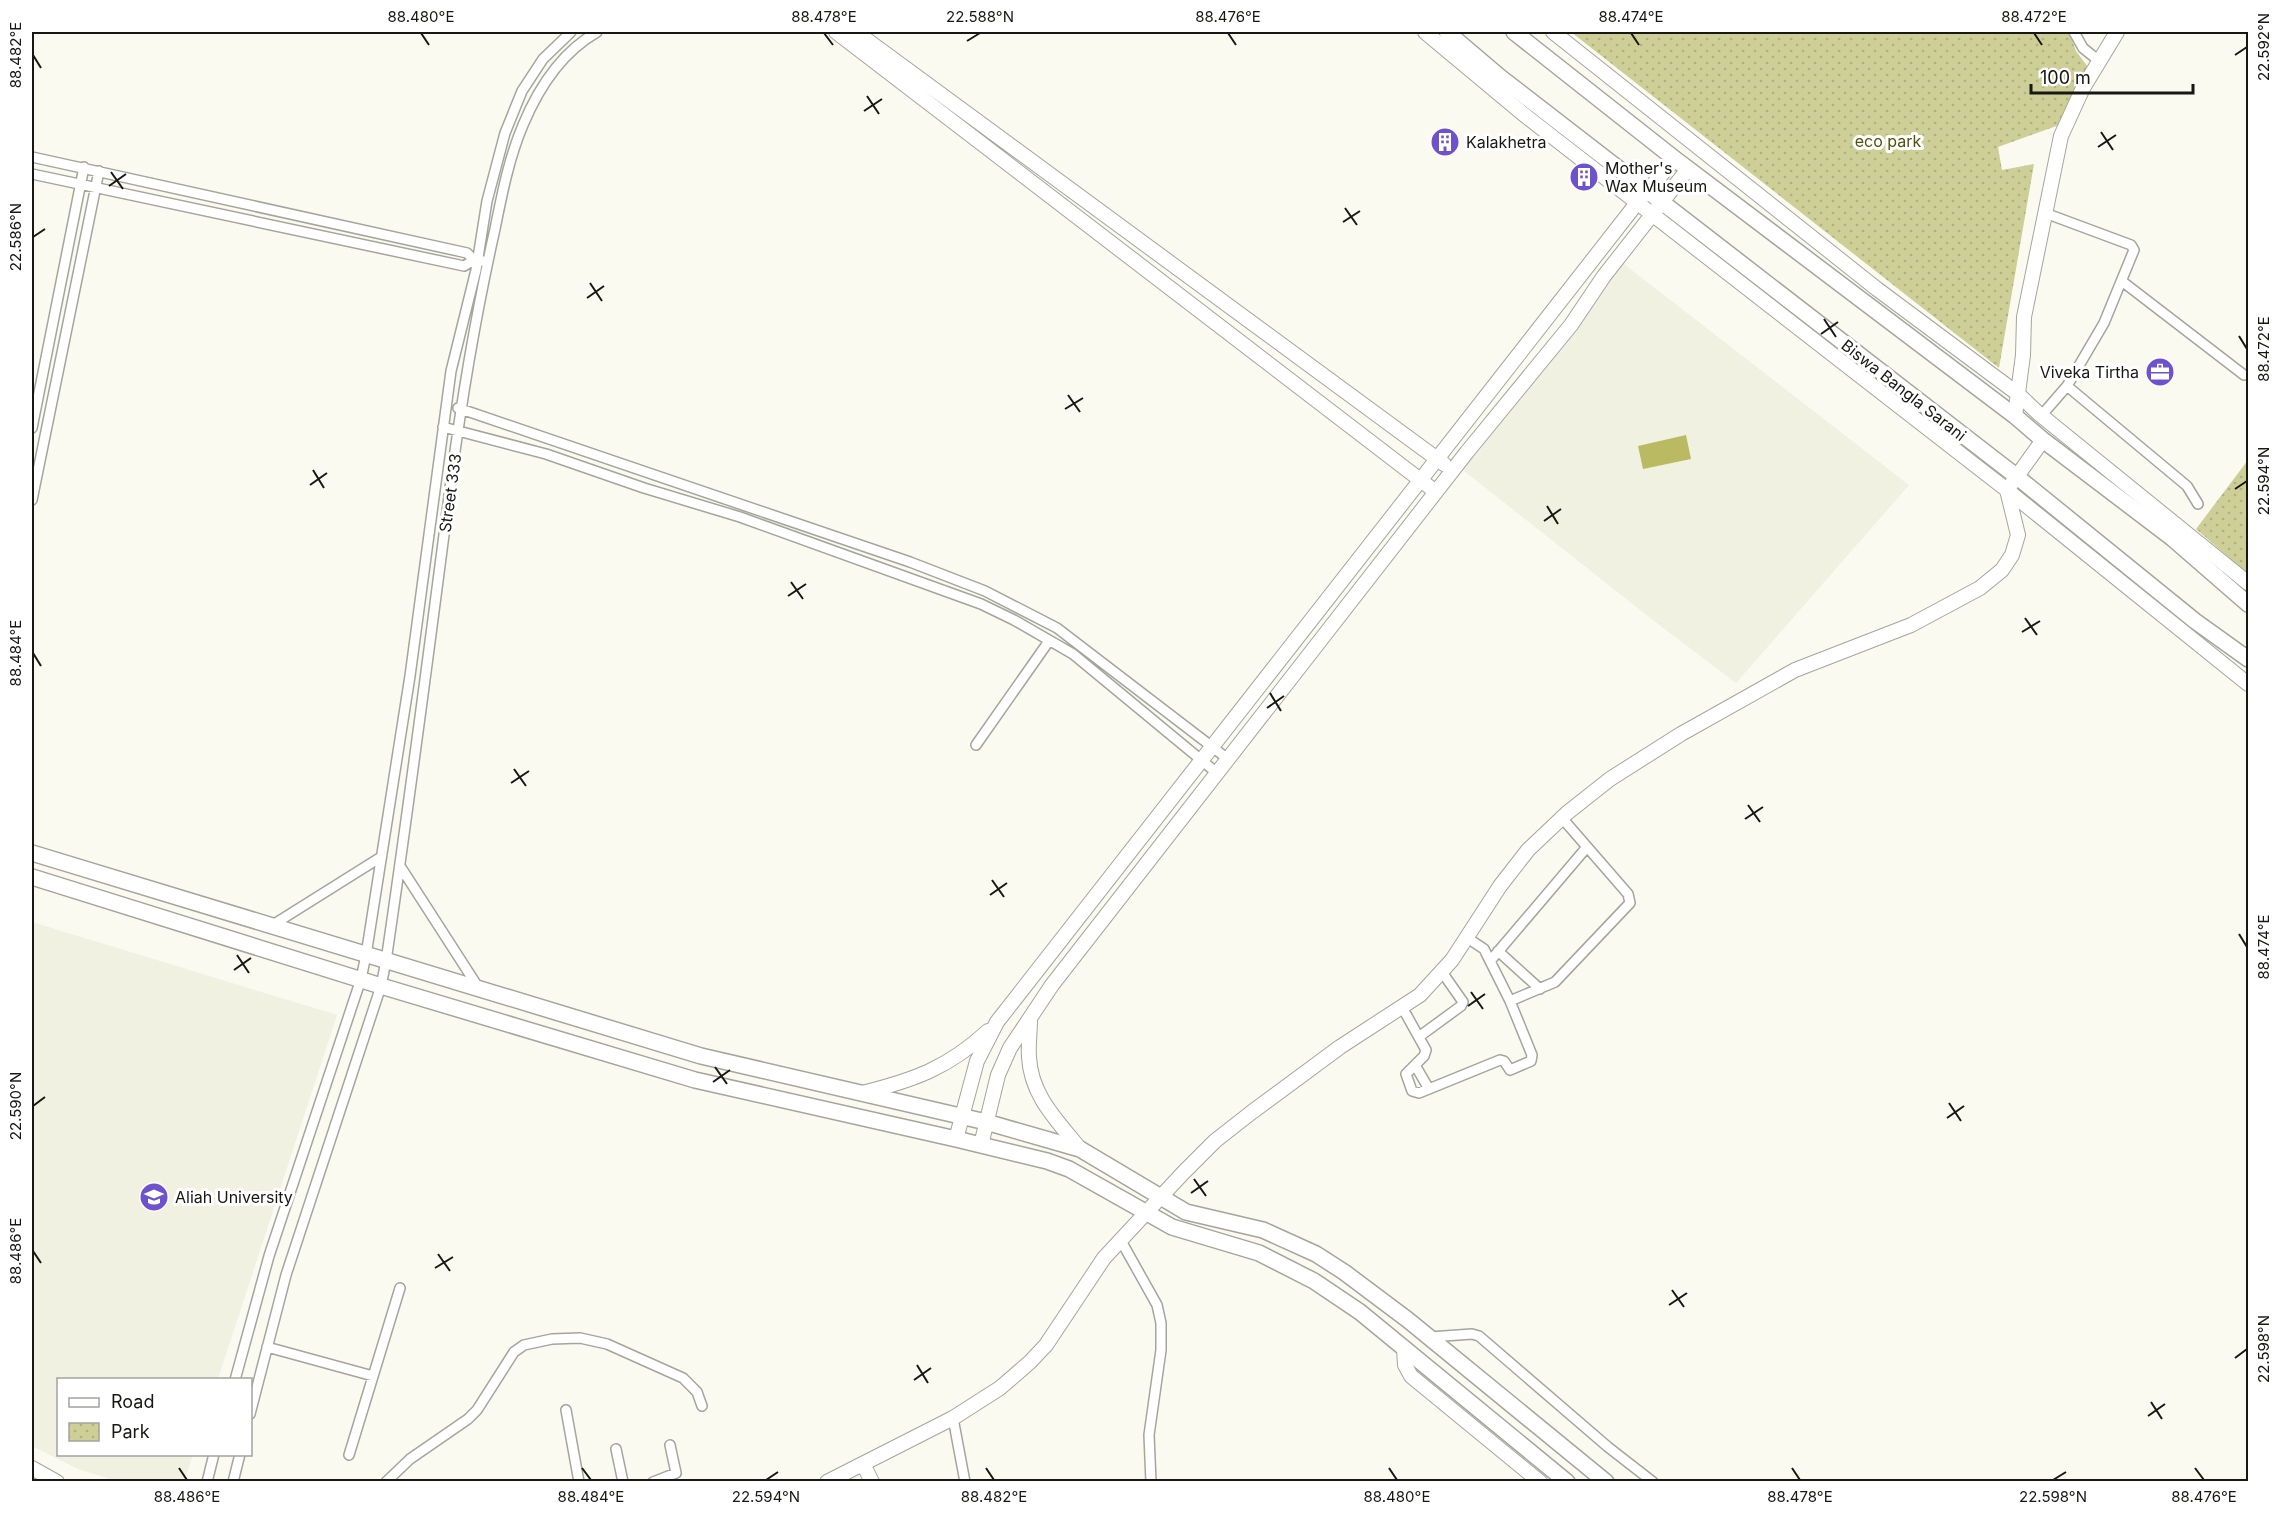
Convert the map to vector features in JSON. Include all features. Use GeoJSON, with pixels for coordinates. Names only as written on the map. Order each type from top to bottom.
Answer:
{"type":"FeatureCollection","features":[{"type":"Feature","properties":{"kind":"main road","name":"Biswa Bangla Sarani"},"geometry":{"type":"LineString","coordinates":[[1447,32],[1642,198],[1662,203],[2016,476],[2195,621],[2248,659]]}},
{"type":"Feature","properties":{"kind":"main road"},"geometry":{"type":"LineString","coordinates":[[1514,32],[1675,159],[2015,416],[2172,538],[2248,604]]}},
{"type":"Feature","properties":{"kind":"main road"},"geometry":{"type":"LineString","coordinates":[[32,853],[701,1056],[986,1122],[1080,1149],[1186,1212],[1263,1230],[1316,1254],[1375,1294],[1606,1482]]}},
{"type":"Feature","properties":{"kind":"main road"},"geometry":{"type":"LineString","coordinates":[[32,877],[381,986],[695,1080],[956,1139],[1047,1161],[1069,1169],[1185,1233],[1259,1252],[1314,1281],[1360,1312],[1567,1482]]}},
{"type":"Feature","properties":{"kind":"street"},"geometry":{"type":"LineString","coordinates":[[480,261],[487,201],[509,123],[532,74],[543,59],[571,32]]}},
{"type":"Feature","properties":{"kind":"street","name":"Street 333"},"geometry":{"type":"LineString","coordinates":[[236,1378],[269,1256],[361,979],[410,676],[451,371],[480,261],[508,167],[533,101],[553,71],[578,46],[597,32]]}},
{"type":"Feature","properties":{"kind":"street"},"geometry":{"type":"LineString","coordinates":[[836,32],[1436,492]]}},
{"type":"Feature","properties":{"kind":"street"},"geometry":{"type":"LineString","coordinates":[[856,32],[1453,470]]}},
{"type":"Feature","properties":{"kind":"street"},"geometry":{"type":"LineString","coordinates":[[1425,32],[1527,117],[1642,198],[1651,214],[1774,307],[2007,490],[2248,684]]}},
{"type":"Feature","properties":{"kind":"street"},"geometry":{"type":"LineString","coordinates":[[1553,32],[1877,288],[2018,394],[2041,416],[2248,583]]}},
{"type":"Feature","properties":{"kind":"street"},"geometry":{"type":"LineString","coordinates":[[2074,32],[2083,48],[2099,61]]}},
{"type":"Feature","properties":{"kind":"street"},"geometry":{"type":"LineString","coordinates":[[2015,416],[2023,355],[2024,317],[2061,136],[2070,112],[2117,32]]}},
{"type":"Feature","properties":{"kind":"street"},"geometry":{"type":"LineString","coordinates":[[32,157],[467,253],[480,261]]}},
{"type":"Feature","properties":{"kind":"street"},"geometry":{"type":"LineString","coordinates":[[860,1094],[934,1070],[959,1056],[997,1022],[1436,459],[1675,159]]}},
{"type":"Feature","properties":{"kind":"street"},"geometry":{"type":"LineString","coordinates":[[32,428],[84,167]]}},
{"type":"Feature","properties":{"kind":"street"},"geometry":{"type":"LineString","coordinates":[[981,1145],[998,1075],[1010,1048],[1052,985],[1453,470],[1571,325],[1604,276],[1688,168]]}},
{"type":"Feature","properties":{"kind":"street"},"geometry":{"type":"LineString","coordinates":[[32,500],[99,171]]}},
{"type":"Feature","properties":{"kind":"street"},"geometry":{"type":"LineString","coordinates":[[32,174],[97,186],[464,266],[480,261]]}},
{"type":"Feature","properties":{"kind":"street"},"geometry":{"type":"LineString","coordinates":[[2041,416],[2067,386],[2104,323],[2123,282],[2134,250],[2131,245],[2045,213]]}},
{"type":"Feature","properties":{"kind":"street","name":"Street 333"},"geometry":{"type":"LineString","coordinates":[[252,1406],[286,1275],[381,986],[386,961],[480,261]]}},
{"type":"Feature","properties":{"kind":"street"},"geometry":{"type":"LineString","coordinates":[[2123,282],[2244,375]]}},
{"type":"Feature","properties":{"kind":"street"},"geometry":{"type":"LineString","coordinates":[[2067,386],[2187,486],[2198,504]]}},
{"type":"Feature","properties":{"kind":"street"},"geometry":{"type":"LineString","coordinates":[[446,406],[461,408],[910,562],[985,591],[1057,628],[1228,759]]}},
{"type":"Feature","properties":{"kind":"street"},"geometry":{"type":"LineString","coordinates":[[442,427],[546,454],[644,488],[740,516],[981,604],[1072,654],[1217,773]]}},
{"type":"Feature","properties":{"kind":"street"},"geometry":{"type":"LineString","coordinates":[[827,1482],[953,1418],[1000,1388],[1046,1345],[1091,1276],[1120,1239],[1148,1213],[1215,1141],[1340,1047],[1420,995],[1442,972],[1516,863],[1562,818],[1610,779],[1737,701],[1795,670],[1911,624],[1980,588],[2002,570],[2012,555],[2019,535],[2007,490],[2043,440]]}},
{"type":"Feature","properties":{"kind":"street"},"geometry":{"type":"LineString","coordinates":[[976,745],[1049,640]]}},
{"type":"Feature","properties":{"kind":"street"},"geometry":{"type":"LineString","coordinates":[[1510,1000],[1555,982],[1631,900],[1562,818]]}},
{"type":"Feature","properties":{"kind":"street"},"geometry":{"type":"LineString","coordinates":[[1491,960],[1587,846]]}},
{"type":"Feature","properties":{"kind":"street"},"geometry":{"type":"LineString","coordinates":[[271,926],[381,857]]}},
{"type":"Feature","properties":{"kind":"street"},"geometry":{"type":"LineString","coordinates":[[400,866],[480,990]]}},
{"type":"Feature","properties":{"kind":"street"},"geometry":{"type":"LineString","coordinates":[[1402,1007],[1426,1050],[1424,1056],[1406,1074],[1413,1091],[1419,1093],[1500,1060],[1504,1061],[1510,1070],[1531,1061],[1532,1054],[1491,960],[1484,949],[1466,937]]}},
{"type":"Feature","properties":{"kind":"street"},"geometry":{"type":"LineString","coordinates":[[1498,951],[1540,989]]}},
{"type":"Feature","properties":{"kind":"street"},"geometry":{"type":"LineString","coordinates":[[1420,1036],[1461,1006],[1463,1002],[1442,972]]}},
{"type":"Feature","properties":{"kind":"street"},"geometry":{"type":"LineString","coordinates":[[1030,1020],[1029,1056],[1035,1089],[1047,1109],[1080,1149]]}},
{"type":"Feature","properties":{"kind":"street"},"geometry":{"type":"LineString","coordinates":[[956,1139],[977,1061],[997,1022]]}},
{"type":"Feature","properties":{"kind":"street"},"geometry":{"type":"LineString","coordinates":[[1415,1065],[1429,1089]]}},
{"type":"Feature","properties":{"kind":"street"},"geometry":{"type":"LineString","coordinates":[[1120,1239],[1157,1305],[1161,1323],[1161,1350],[1149,1435],[1151,1482]]}},
{"type":"Feature","properties":{"kind":"street"},"geometry":{"type":"LineString","coordinates":[[349,1455],[400,1288]]}},
{"type":"Feature","properties":{"kind":"street"},"geometry":{"type":"LineString","coordinates":[[1429,1338],[1472,1334],[1479,1336],[1608,1447],[1653,1482]]}},
{"type":"Feature","properties":{"kind":"street"},"geometry":{"type":"LineString","coordinates":[[386,1482],[410,1459],[468,1419],[477,1410],[514,1352],[524,1345],[552,1339],[580,1338],[608,1344],[683,1378],[697,1392],[702,1406]]}},
{"type":"Feature","properties":{"kind":"street"},"geometry":{"type":"LineString","coordinates":[[267,1347],[373,1376]]}},
{"type":"Feature","properties":{"kind":"street"},"geometry":{"type":"LineString","coordinates":[[1404,1349],[1405,1365],[1411,1376],[1540,1482]]}},
{"type":"Feature","properties":{"kind":"street"},"geometry":{"type":"LineString","coordinates":[[566,1410],[577,1481]]}},
{"type":"Feature","properties":{"kind":"street"},"geometry":{"type":"LineString","coordinates":[[953,1418],[965,1482]]}},
{"type":"Feature","properties":{"kind":"street"},"geometry":{"type":"LineString","coordinates":[[653,1482],[676,1473],[670,1445]]}},
{"type":"Feature","properties":{"kind":"street"},"geometry":{"type":"LineString","coordinates":[[616,1449],[623,1482]]}},
{"type":"Feature","properties":{"kind":"street"},"geometry":{"type":"LineString","coordinates":[[207,1482],[214,1456]]}},
{"type":"Feature","properties":{"kind":"street"},"geometry":{"type":"LineString","coordinates":[[233,1482],[240,1456]]}},
{"type":"Feature","properties":{"kind":"street"},"geometry":{"type":"LineString","coordinates":[[863,1464],[872,1482]]}},
{"type":"Feature","properties":{"kind":"street"},"geometry":{"type":"LineString","coordinates":[[32,1468],[57,1482]]}},
{"type":"Feature","properties":{"kind":"shaded area"},"geometry":{"type":"Polygon","coordinates":[[[1620,261],[1909,485],[1736,683],[1459,467],[1620,261]]]}},
{"type":"Feature","properties":{"kind":"shaded area"},"geometry":{"type":"Polygon","coordinates":[[[1686,435],[1691,459],[1643,469],[1638,446],[1686,435]]]}},
{"type":"Feature","properties":{"kind":"shaded area","name":"Aliah University"},"geometry":{"type":"Polygon","coordinates":[[[32,922],[337,1015],[218,1378],[57,1378],[57,1456],[193,1456],[184,1481],[116,1481],[78,1469],[32,1446],[32,922]]]}},
{"type":"Feature","properties":{"kind":"green space","name":"eco park"},"geometry":{"type":"Polygon","coordinates":[[[1571,32],[2069,32],[2076,51],[2088,67],[2062,124],[1998,147],[2002,170],[2034,164],[1999,368],[1571,32]]]}},
{"type":"Feature","properties":{"kind":"green space"},"geometry":{"type":"Polygon","coordinates":[[[2248,460],[2248,574],[2196,529],[2248,460]]]}},
{"type":"Feature","properties":{"kind":"place","name":"Kalakhetra"},"geometry":{"type":"Point","coordinates":[1445,142]}},
{"type":"Feature","properties":{"kind":"place","name":"Mother's Wax Museum"},"geometry":{"type":"Point","coordinates":[1584,177]}},
{"type":"Feature","properties":{"kind":"place","name":"Viveka Tirtha"},"geometry":{"type":"Point","coordinates":[2160,372]}},
{"type":"Feature","properties":{"kind":"place","name":"Aliah University"},"geometry":{"type":"Point","coordinates":[154,1197]}}]}
